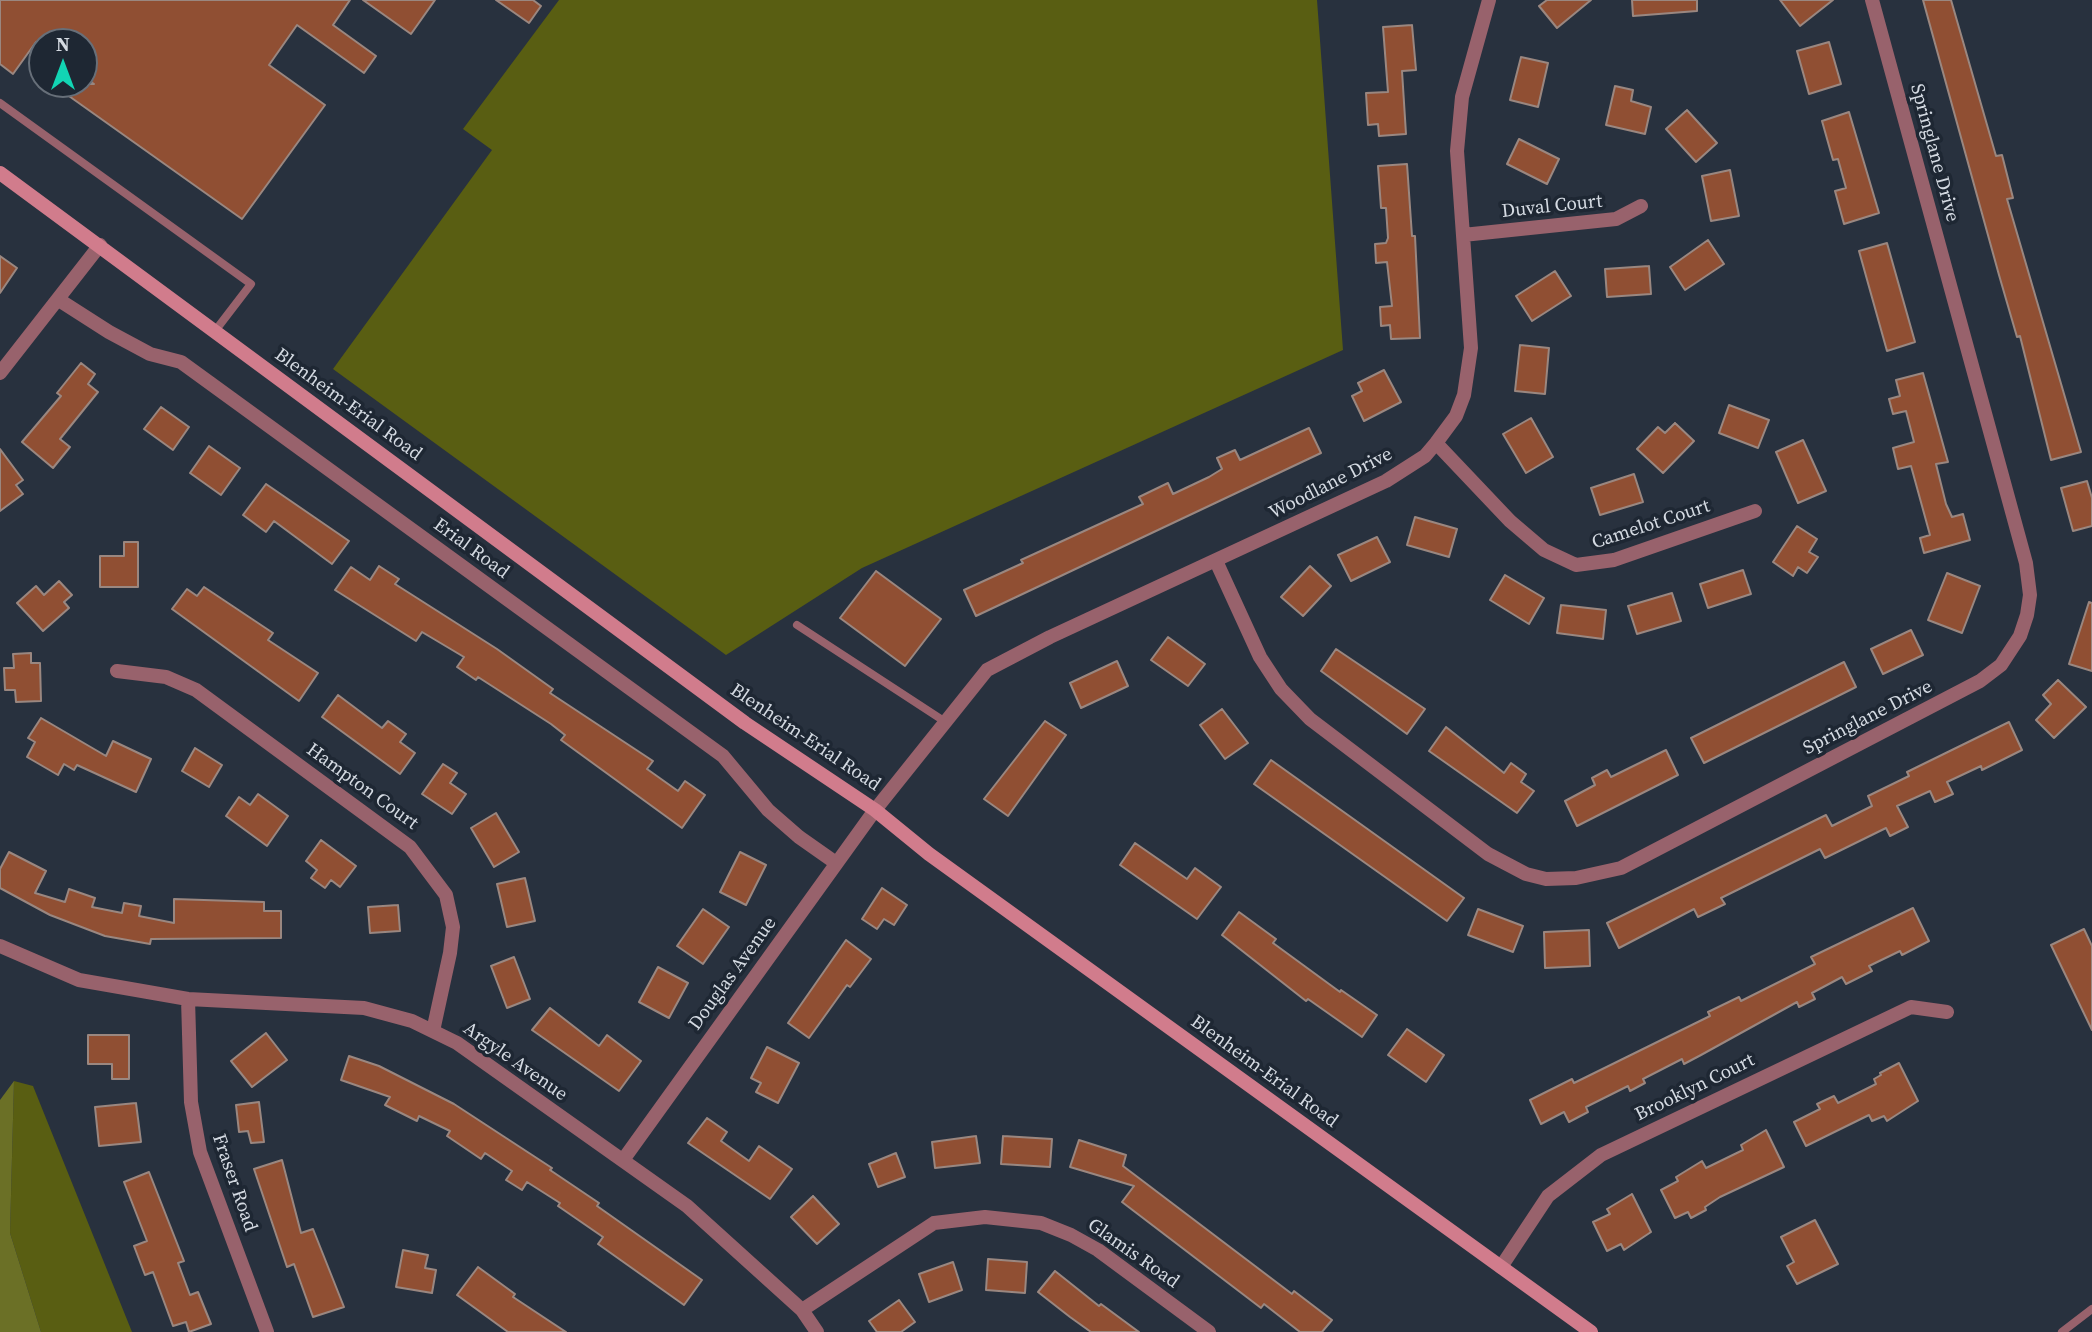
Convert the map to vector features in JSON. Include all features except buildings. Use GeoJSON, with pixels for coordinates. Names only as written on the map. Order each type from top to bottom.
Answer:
{"type":"FeatureCollection","features":[{"type":"Feature","properties":{"kind":"main road","name":"Blenheim-Erial Road"},"geometry":{"type":"LineString","coordinates":[[0,173],[745,723],[875,810],[940,862],[1591,1332]]}},
{"type":"Feature","properties":{"kind":"street","name":"Woodlane Drive"},"geometry":{"type":"LineString","coordinates":[[875,810],[987,670],[1050,636],[1386,481],[1424,456],[1436,443],[1456,416],[1464,395],[1471,348],[1457,151],[1462,97],[1489,0]]}},
{"type":"Feature","properties":{"kind":"street","name":"Springlane Drive"},"geometry":{"type":"LineString","coordinates":[[1216,561],[1261,657],[1281,689],[1310,719],[1488,853],[1526,874],[1546,879],[1576,878],[1621,868],[1980,681],[2001,664],[2020,636],[2027,615],[2030,595],[2026,563],[1872,0]]}},
{"type":"Feature","properties":{"kind":"street","name":"Duval Court"},"geometry":{"type":"LineString","coordinates":[[1463,234],[1616,219],[1641,206]]}},
{"type":"Feature","properties":{"kind":"street"},"geometry":{"type":"LineString","coordinates":[[0,373],[100,245]]}},
{"type":"Feature","properties":{"kind":"street","name":"Erial Road"},"geometry":{"type":"LineString","coordinates":[[59,300],[150,354],[181,362],[723,756],[768,810],[799,837],[836,863]]}},
{"type":"Feature","properties":{"kind":"street","name":"Camelot Court"},"geometry":{"type":"LineString","coordinates":[[1436,443],[1518,528],[1544,550],[1576,565],[1614,560],[1755,511]]}},
{"type":"Feature","properties":{"kind":"street","name":"Hampton Court"},"geometry":{"type":"LineString","coordinates":[[117,671],[166,677],[196,690],[411,847],[446,895],[453,926],[450,953],[433,1031]]}},
{"type":"Feature","properties":{"kind":"street","name":"Douglas Avenue"},"geometry":{"type":"LineString","coordinates":[[623,1160],[875,810]]}},
{"type":"Feature","properties":{"kind":"street","name":"Argyle Avenue"},"geometry":{"type":"LineString","coordinates":[[0,946],[79,980],[188,999],[364,1008],[457,1042],[687,1206],[803,1310],[817,1332]]}},
{"type":"Feature","properties":{"kind":"street","name":"Fraser Road"},"geometry":{"type":"LineString","coordinates":[[188,999],[191,1102],[200,1152],[267,1332]]}},
{"type":"Feature","properties":{"kind":"street","name":"Brooklyn Court"},"geometry":{"type":"LineString","coordinates":[[1502,1267],[1548,1196],[1601,1155],[1911,1007],[1947,1012]]}},
{"type":"Feature","properties":{"kind":"street","name":"Glamis Road"},"geometry":{"type":"LineString","coordinates":[[803,1310],[934,1223],[985,1217],[1041,1223],[1071,1235],[1098,1250],[1209,1332]]}},
{"type":"Feature","properties":{"kind":"lane"},"geometry":{"type":"LineString","coordinates":[[0,103],[251,284],[215,331]]}},
{"type":"Feature","properties":{"kind":"lane"},"geometry":{"type":"LineString","coordinates":[[797,625],[944,721]]}},
{"type":"Feature","properties":{"kind":"lane"},"geometry":{"type":"LineString","coordinates":[[2062,1332],[2092,1310]]}},
{"type":"Feature","properties":{"kind":"green space"},"geometry":{"type":"Polygon","coordinates":[[[559,0],[1317,0],[1343,350],[862,568],[726,655],[333,369],[492,150],[463,129],[559,0]]]}},
{"type":"Feature","properties":{"kind":"green space"},"geometry":{"type":"Polygon","coordinates":[[[14,1081],[33,1086],[132,1332],[41,1332],[10,1233],[14,1081]]]}},
{"type":"Feature","properties":{"kind":"green space"},"geometry":{"type":"Polygon","coordinates":[[[14,1081],[10,1233],[41,1332],[0,1332],[0,1100],[14,1081]]]}}]}
